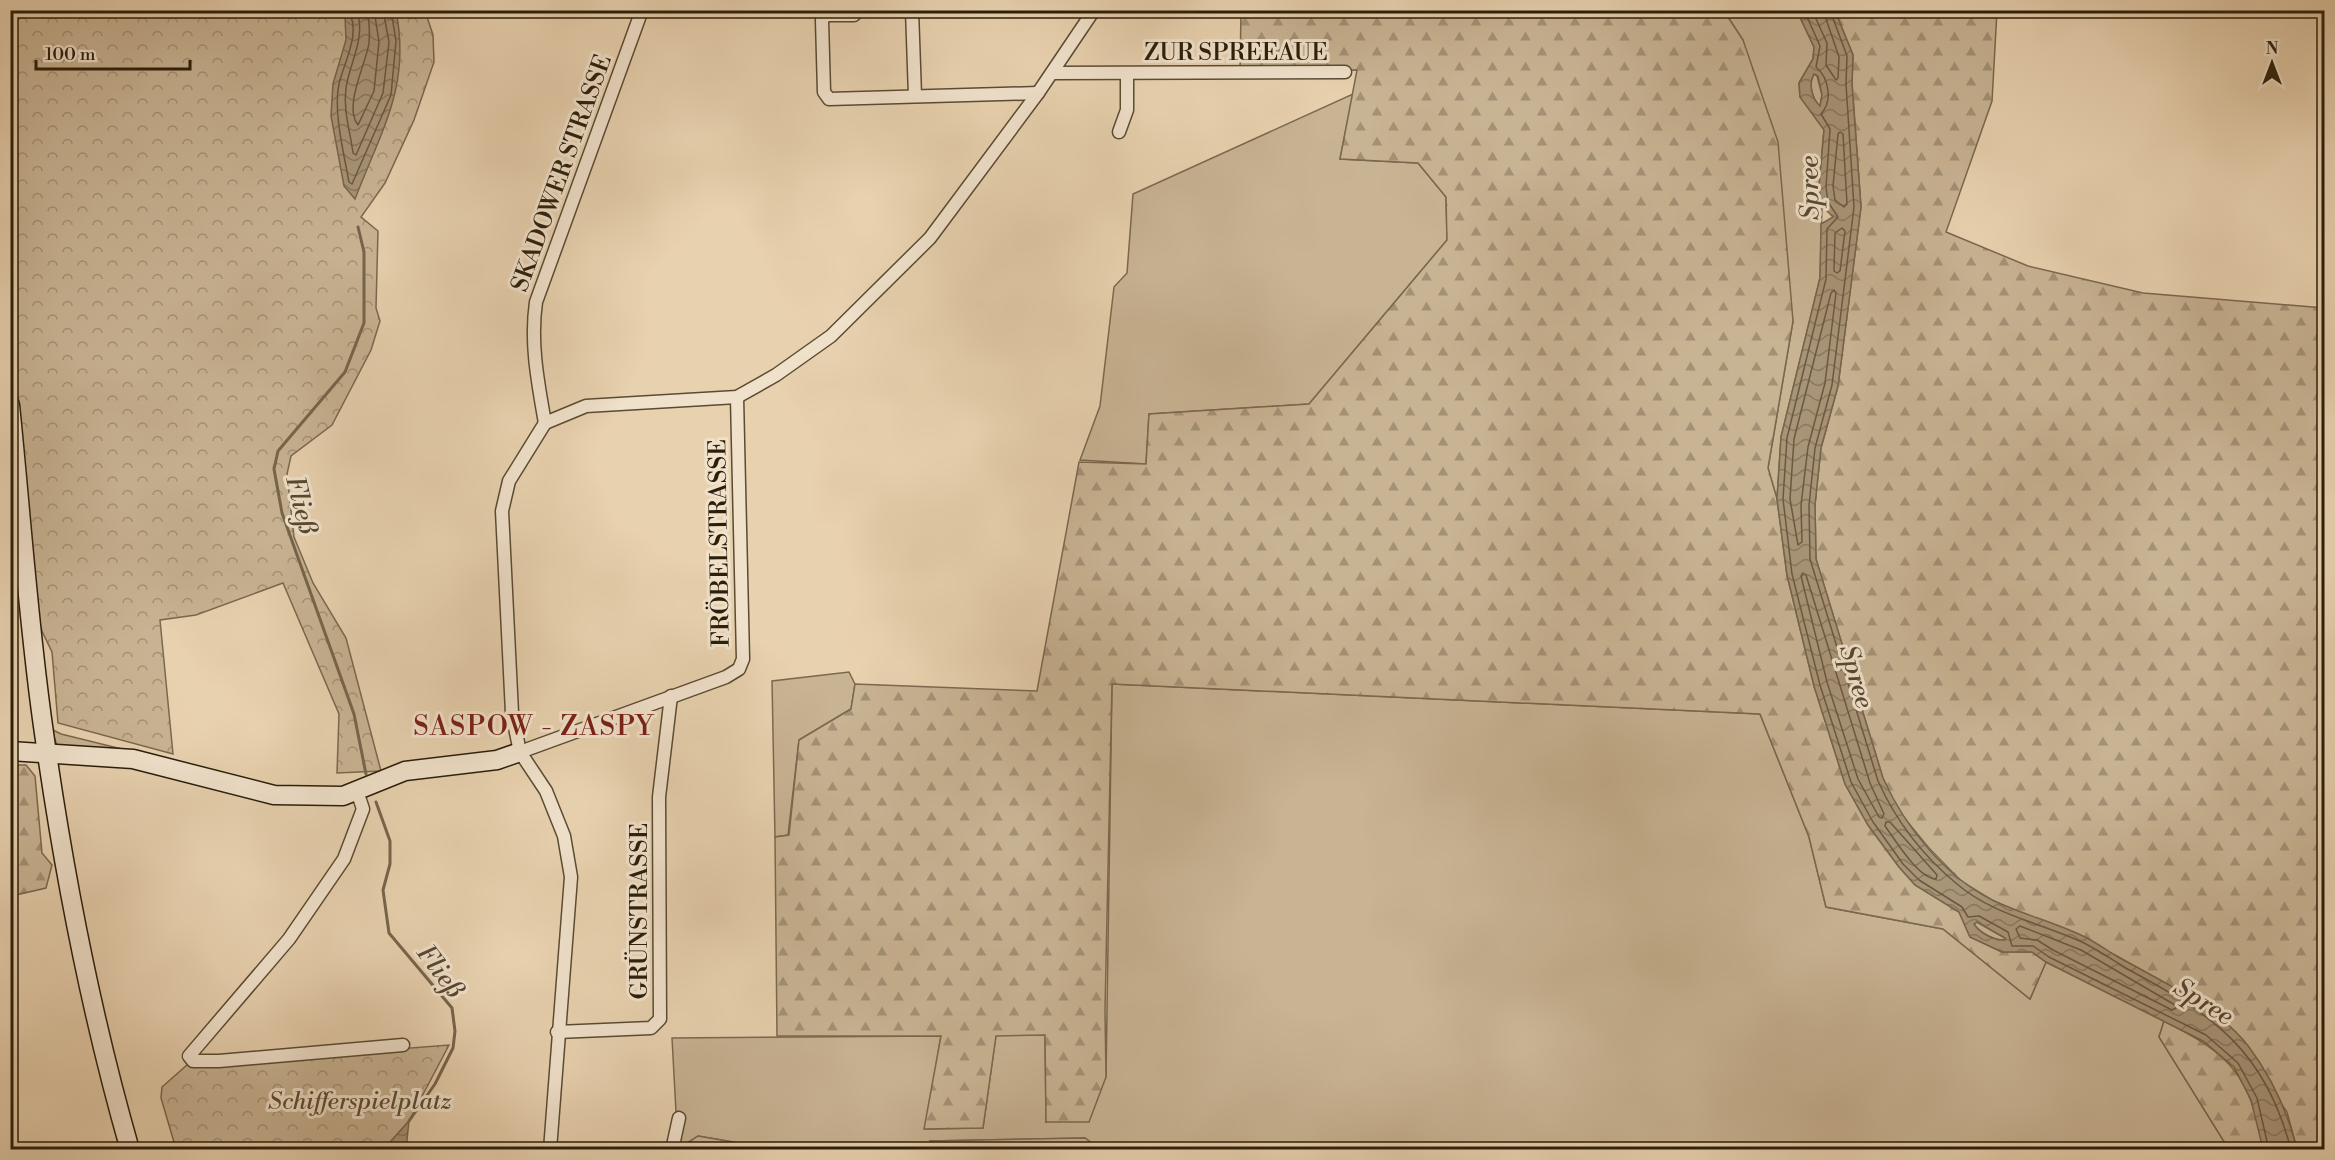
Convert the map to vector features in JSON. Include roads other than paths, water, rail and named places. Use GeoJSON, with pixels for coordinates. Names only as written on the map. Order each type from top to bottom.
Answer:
{"type":"FeatureCollection","features":[{"type":"Feature","properties":{"kind":"street","name":"SKADOWER STRASSE"},"geometry":{"type":"LineString","coordinates":[[545,423],[536,369],[533,322],[536,302],[642,10]]}},
{"type":"Feature","properties":{"kind":"street"},"geometry":{"type":"LineString","coordinates":[[858,10],[854,15],[826,15],[822,20],[824,92],[829,99],[1038,93]]}},
{"type":"Feature","properties":{"kind":"street"},"geometry":{"type":"LineString","coordinates":[[912,10],[915,96]]}},
{"type":"Feature","properties":{"kind":"street"},"geometry":{"type":"LineString","coordinates":[[550,1149],[557,1032],[571,895],[570,868],[564,836],[546,791],[520,752],[512,713],[502,511],[509,481],[545,423],[586,406],[737,397],[776,375],[831,336],[930,238],[1052,74],[1095,10]]}},
{"type":"Feature","properties":{"kind":"street","name":"ZUR SPREEAUE"},"geometry":{"type":"LineString","coordinates":[[1052,74],[1345,72]]}},
{"type":"Feature","properties":{"kind":"street","name":"ZUR SPREEAUE"},"geometry":{"type":"LineString","coordinates":[[1119,132],[1127,110],[1127,74]]}},
{"type":"Feature","properties":{"kind":"street","name":"FRÖBELSTRASSE"},"geometry":{"type":"LineString","coordinates":[[520,752],[726,677],[739,669],[743,659],[737,397]]}},
{"type":"Feature","properties":{"kind":"street"},"geometry":{"type":"LineString","coordinates":[[10,405],[47,753],[68,886],[91,997],[130,1149]]}},
{"type":"Feature","properties":{"kind":"street","name":"GRÜNSTRASSE"},"geometry":{"type":"LineString","coordinates":[[557,1032],[651,1028],[660,1019],[659,797],[671,696]]}},
{"type":"Feature","properties":{"kind":"street"},"geometry":{"type":"LineString","coordinates":[[10,752],[143,760],[274,795],[343,796],[405,771],[497,760],[520,752]]}},
{"type":"Feature","properties":{"kind":"street"},"geometry":{"type":"LineString","coordinates":[[357,791],[363,808],[344,859],[289,939],[189,1056],[193,1061],[219,1061],[403,1045]]}},
{"type":"Feature","properties":{"kind":"street"},"geometry":{"type":"LineString","coordinates":[[672,1149],[679,1118]]}},
{"type":"Feature","properties":{"kind":"water"},"geometry":{"type":"Polygon","coordinates":[[[341,11],[396,11],[400,38],[400,62],[391,108],[355,199],[344,186],[331,116],[333,84],[346,40],[345,17],[341,11]]]}},
{"type":"Feature","properties":{"kind":"water"},"geometry":{"type":"Polygon","coordinates":[[[1797,11],[1835,11],[1853,55],[1852,84],[1861,207],[1838,386],[1821,448],[1815,505],[1816,559],[1883,778],[1915,832],[1928,849],[1959,879],[1994,901],[2087,938],[2189,996],[2237,1033],[2249,1047],[2272,1083],[2289,1122],[2297,1149],[2263,1149],[2251,1100],[2234,1067],[2203,1041],[2046,962],[2032,952],[2002,952],[1970,937],[1959,912],[1915,885],[1899,867],[1868,825],[1845,784],[1814,686],[1787,575],[1777,499],[1781,437],[1820,278],[1821,224],[1833,217],[1822,206],[1819,187],[1824,130],[1800,97],[1799,83],[1813,59],[1814,47],[1797,11]],[[1814,74],[1811,82],[1812,91],[1820,106],[1822,95],[1818,76],[1814,74]],[[1977,922],[1974,924],[1983,933],[1992,938],[2005,940],[2005,938],[1977,922]]]}},
{"type":"Feature","properties":{"kind":"water"},"geometry":{"type":"Polygon","coordinates":[[[409,1121],[406,1149],[384,1149],[409,1121]]]}},
{"type":"Feature","properties":{"kind":"waterway","name":"Fließ"},"geometry":{"type":"LineString","coordinates":[[358,227],[364,252],[364,323],[345,372],[278,451],[274,469],[282,513],[354,714],[366,774]]}},
{"type":"Feature","properties":{"kind":"waterway","name":"Fließ"},"geometry":{"type":"LineString","coordinates":[[376,802],[390,841],[390,864],[383,890],[389,933],[452,1008],[455,1031],[453,1048],[435,1084],[409,1121]]}},
{"type":"Feature","properties":{"kind":"district","name":"SASPOW - ZASPY"},"geometry":{"type":"Point","coordinates":[534,726]}},
{"type":"Feature","properties":{"kind":"water label","name":"Spree"},"geometry":{"type":"Point","coordinates":[1809,188]}},
{"type":"Feature","properties":{"kind":"water label","name":"Spree"},"geometry":{"type":"Point","coordinates":[1857,676]}},
{"type":"Feature","properties":{"kind":"water label","name":"Spree"},"geometry":{"type":"Point","coordinates":[2204,1001]}},
{"type":"Feature","properties":{"kind":"park label","name":"Schifferspielplatz"},"geometry":{"type":"Point","coordinates":[360,1101]}}]}
